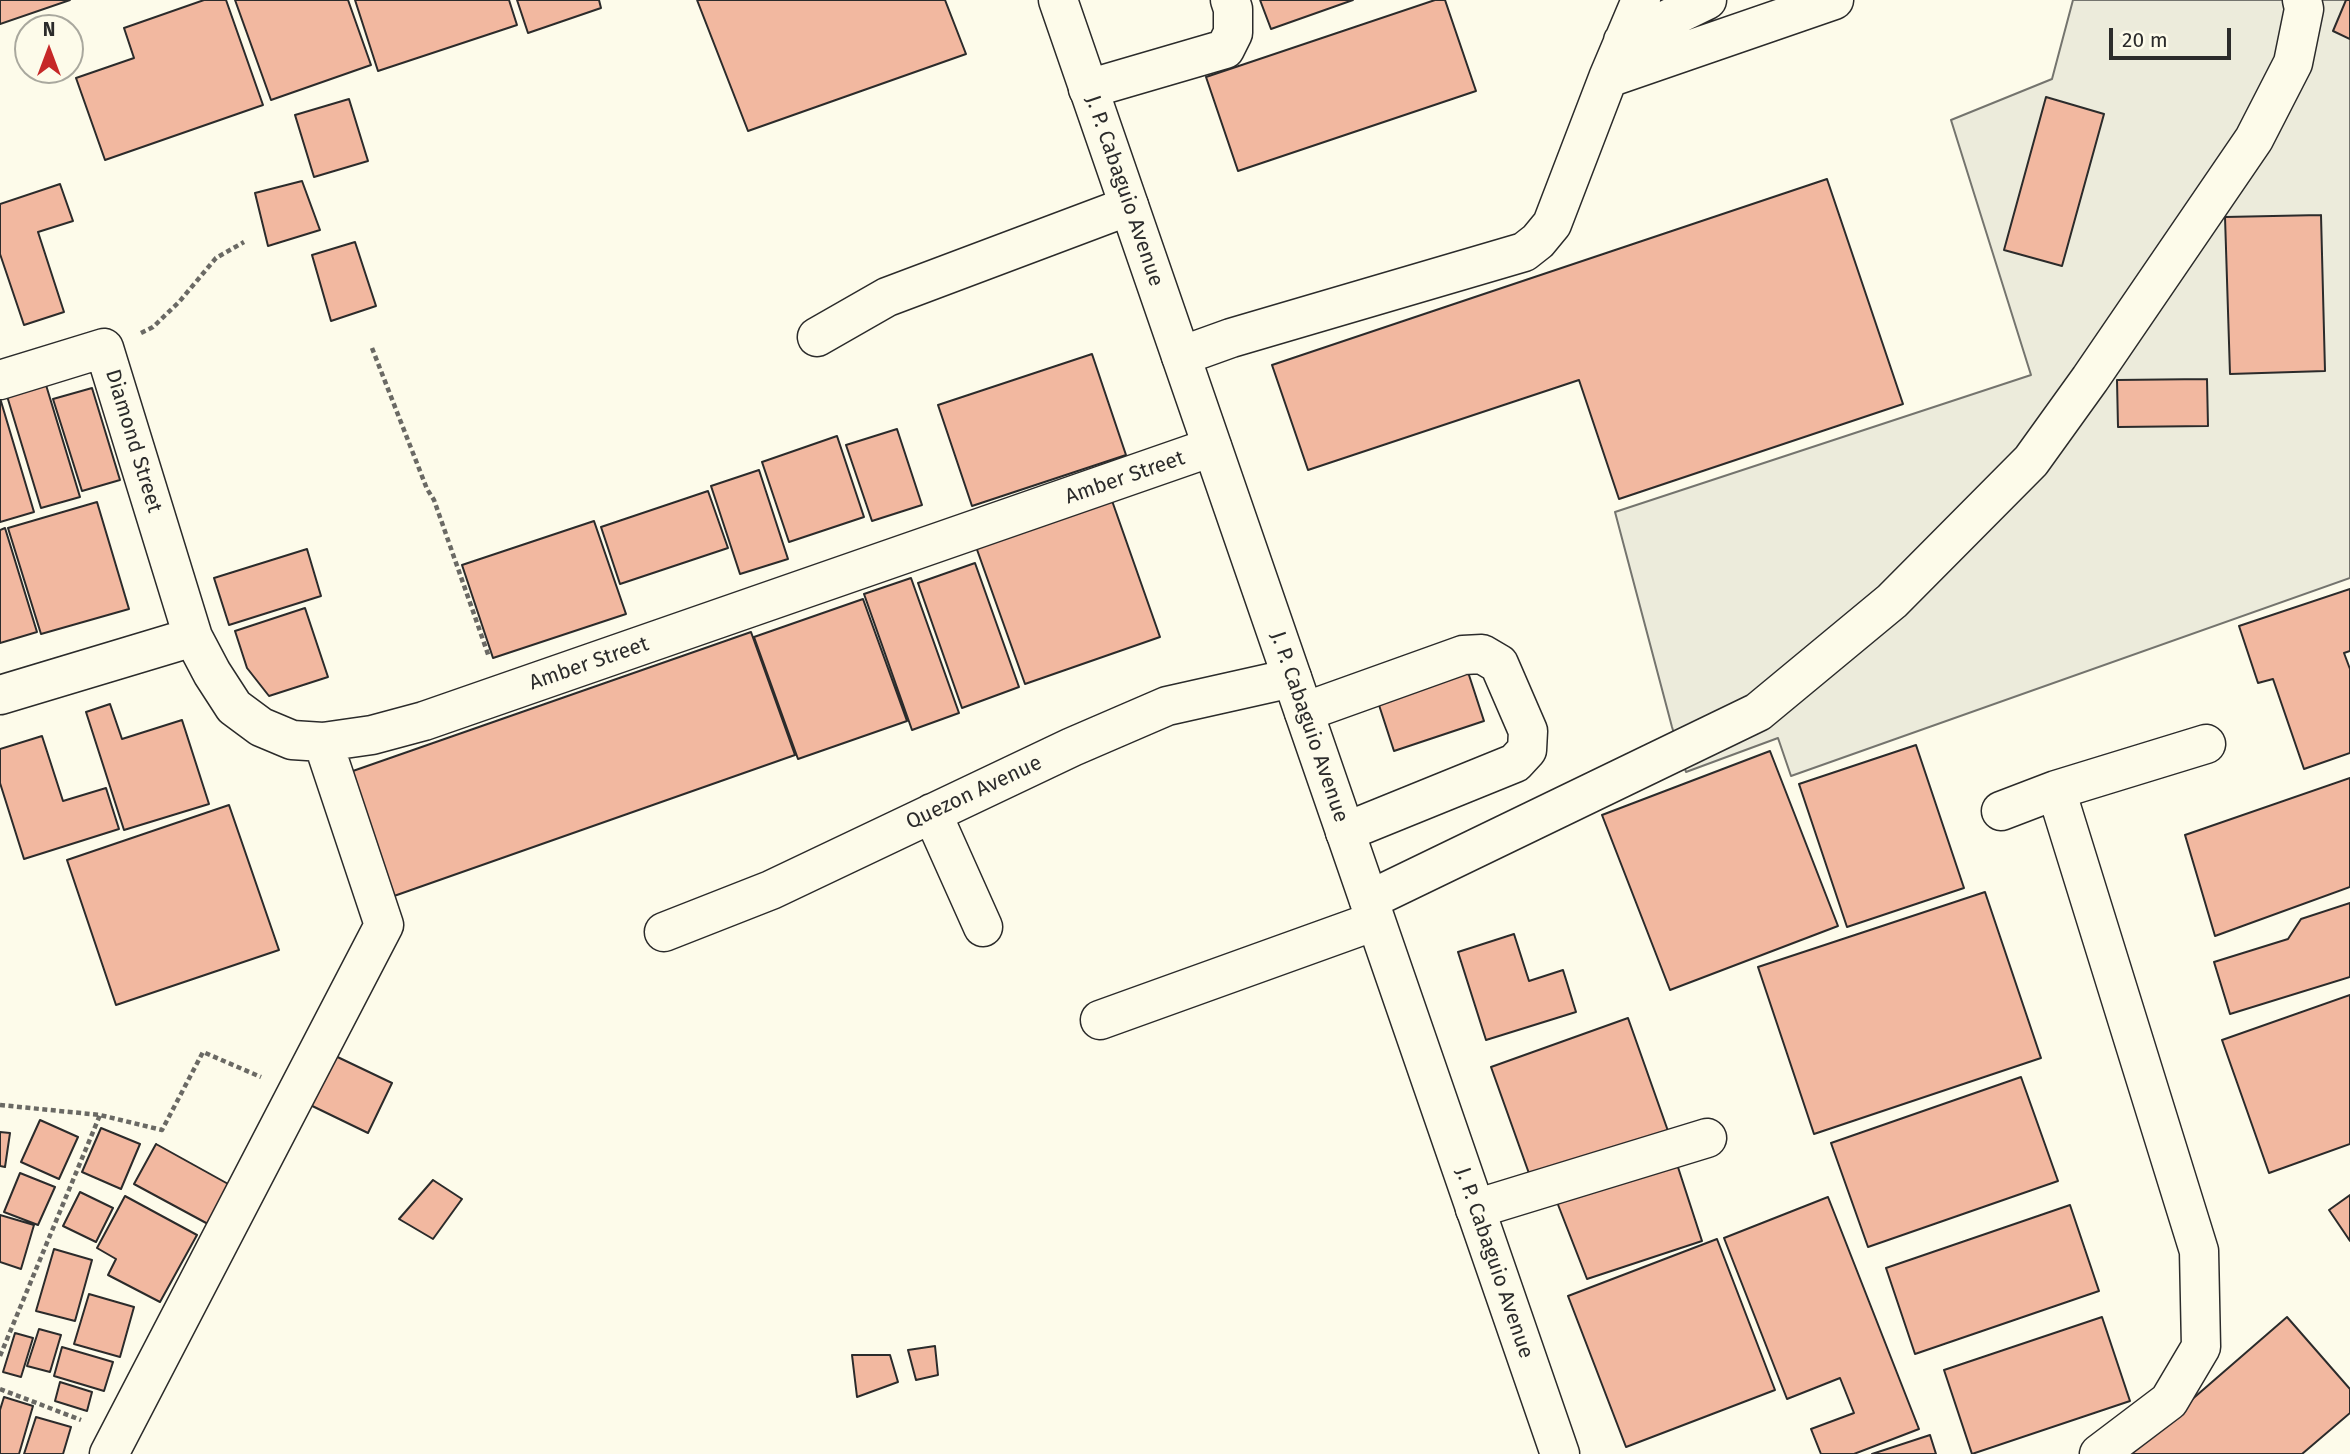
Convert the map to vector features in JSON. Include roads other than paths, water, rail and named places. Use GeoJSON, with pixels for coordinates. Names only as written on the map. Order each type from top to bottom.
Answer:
{"type":"FeatureCollection","features":[{"type":"Feature","properties":{"kind":"street","name":"J. P. Cabaguio Avenue"},"geometry":{"type":"LineString","coordinates":[[1058,0],[1560,1454]]}},
{"type":"Feature","properties":{"kind":"street"},"geometry":{"type":"LineString","coordinates":[[1088,89],[1225,49],[1233,33],[1230,0]]}},
{"type":"Feature","properties":{"kind":"street"},"geometry":{"type":"LineString","coordinates":[[1181,356],[1231,338],[1524,252],[1538,241],[1552,224],[1641,0]]}},
{"type":"Feature","properties":{"kind":"street"},"geometry":{"type":"LineString","coordinates":[[1623,41],[1707,0]]}},
{"type":"Feature","properties":{"kind":"street"},"geometry":{"type":"LineString","coordinates":[[1608,78],[1834,0]]}},
{"type":"Feature","properties":{"kind":"street"},"geometry":{"type":"LineString","coordinates":[[1100,1020],[1372,910],[1758,712],[1892,601],[2031,461],[2098,368],[2253,139],[2294,64],[2304,9],[2302,0]]}},
{"type":"Feature","properties":{"kind":"street"},"geometry":{"type":"LineString","coordinates":[[817,337],[887,297],[1129,206]]}},
{"type":"Feature","properties":{"kind":"street","name":"Diamond Street"},"geometry":{"type":"LineString","coordinates":[[0,380],[104,348],[193,637]]}},
{"type":"Feature","properties":{"kind":"street","name":"Amber Street"},"geometry":{"type":"LineString","coordinates":[[193,637],[234,707],[261,727],[292,740],[323,742],[372,735],[424,721],[1212,447]]}},
{"type":"Feature","properties":{"kind":"street"},"geometry":{"type":"LineString","coordinates":[[0,695],[193,637]]}},
{"type":"Feature","properties":{"kind":"street","name":"Quezon Avenue"},"geometry":{"type":"LineString","coordinates":[[664,932],[771,890],[1072,747],[1167,706],[1298,695],[1463,655],[1482,654],[1499,664],[1528,732],[1527,750],[1515,763],[1345,832]]}},
{"type":"Feature","properties":{"kind":"street"},"geometry":{"type":"LineString","coordinates":[[114,1444],[384,925],[323,742]]}},
{"type":"Feature","properties":{"kind":"street"},"geometry":{"type":"LineString","coordinates":[[2001,811],[2056,790],[2206,744]]}},
{"type":"Feature","properties":{"kind":"street"},"geometry":{"type":"LineString","coordinates":[[2056,790],[2199,1251],[2201,1347],[2169,1401],[2099,1454]]}},
{"type":"Feature","properties":{"kind":"street"},"geometry":{"type":"LineString","coordinates":[[933,813],[983,928]]}},
{"type":"Feature","properties":{"kind":"street"},"geometry":{"type":"LineString","coordinates":[[1475,1209],[1707,1138]]}}]}
